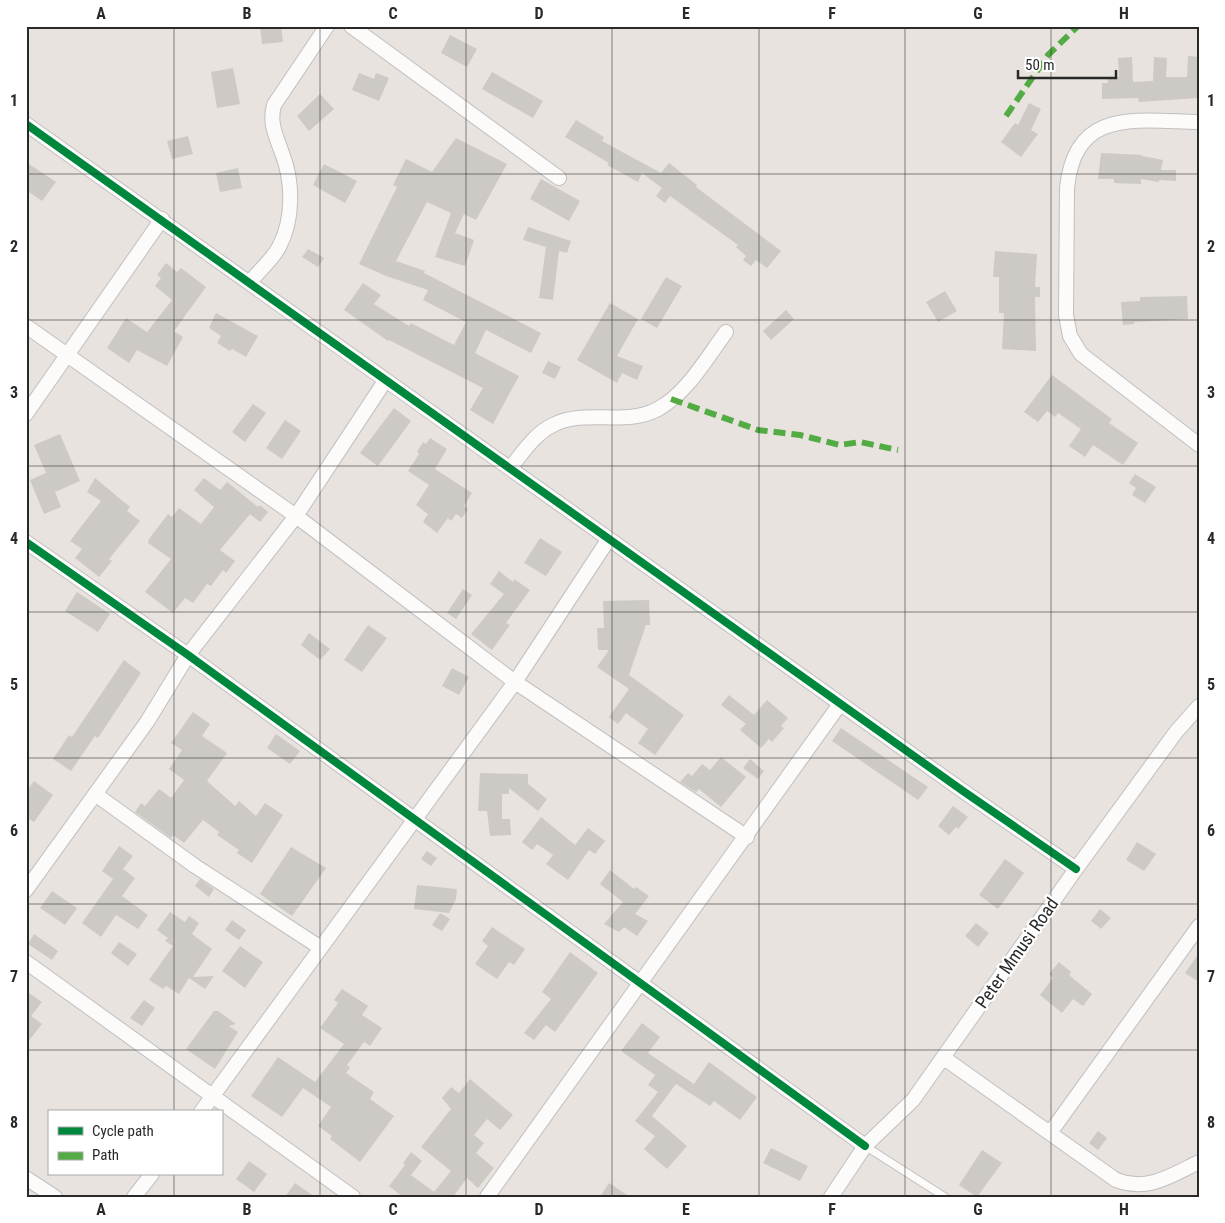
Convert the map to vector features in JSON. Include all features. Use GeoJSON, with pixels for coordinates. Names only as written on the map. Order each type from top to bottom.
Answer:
{"type":"FeatureCollection","features":[{"type":"Feature","properties":{"kind":"street"},"geometry":{"type":"LineString","coordinates":[[250,282],[278,249],[286,229],[290,202],[286,165],[273,131],[272,112],[274,105],[327,26]]}},
{"type":"Feature","properties":{"kind":"street"},"geometry":{"type":"LineString","coordinates":[[351,26],[559,178]]}},
{"type":"Feature","properties":{"kind":"street"},"geometry":{"type":"LineString","coordinates":[[1199,122],[1113,123],[1092,133],[1077,149],[1069,171],[1067,188],[1066,315],[1070,336],[1080,354],[1199,445]]}},
{"type":"Feature","properties":{"kind":"street"},"geometry":{"type":"LineString","coordinates":[[26,124],[162,219],[608,540],[1076,869]]}},
{"type":"Feature","properties":{"kind":"street"},"geometry":{"type":"LineString","coordinates":[[26,414],[162,219]]}},
{"type":"Feature","properties":{"kind":"street"},"geometry":{"type":"LineString","coordinates":[[26,326],[296,516],[515,682],[747,837]]}},
{"type":"Feature","properties":{"kind":"street"},"geometry":{"type":"LineString","coordinates":[[510,468],[540,433],[551,425],[564,420],[641,416],[658,409],[684,389],[726,332]]}},
{"type":"Feature","properties":{"kind":"street"},"geometry":{"type":"LineString","coordinates":[[26,890],[147,722],[188,655],[296,516],[385,381]]}},
{"type":"Feature","properties":{"kind":"street"},"geometry":{"type":"LineString","coordinates":[[203,1110],[515,682],[608,540]]}},
{"type":"Feature","properties":{"kind":"street"},"geometry":{"type":"LineString","coordinates":[[26,542],[188,655],[414,821],[640,981],[865,1146]]}},
{"type":"Feature","properties":{"kind":"street"},"geometry":{"type":"LineString","coordinates":[[488,1197],[640,981],[747,837],[840,704]]}},
{"type":"Feature","properties":{"kind":"street","name":"Peter Mmusi Road"},"geometry":{"type":"LineString","coordinates":[[831,1197],[865,1146],[913,1100],[1076,869],[1176,732],[1199,706]]}},
{"type":"Feature","properties":{"kind":"street"},"geometry":{"type":"LineString","coordinates":[[95,794],[195,866],[321,948]]}},
{"type":"Feature","properties":{"kind":"street"},"geometry":{"type":"LineString","coordinates":[[1050,1133],[1199,926]]}},
{"type":"Feature","properties":{"kind":"street"},"geometry":{"type":"LineString","coordinates":[[26,962],[212,1098],[353,1197]]}},
{"type":"Feature","properties":{"kind":"street"},"geometry":{"type":"LineString","coordinates":[[944,1058],[1101,1171],[1130,1186],[1145,1185],[1199,1162]]}},
{"type":"Feature","properties":{"kind":"street"},"geometry":{"type":"LineString","coordinates":[[134,1197],[150,1176]]}},
{"type":"Feature","properties":{"kind":"street"},"geometry":{"type":"LineString","coordinates":[[26,1178],[55,1197]]}},
{"type":"Feature","properties":{"kind":"lane"},"geometry":{"type":"LineString","coordinates":[[865,1146],[945,1197]]}},
{"type":"Feature","properties":{"kind":"building"},"geometry":{"type":"Polygon","coordinates":[[[260,26],[281,26],[283,42],[262,44],[260,26]]]}},
{"type":"Feature","properties":{"kind":"building"},"geometry":{"type":"Polygon","coordinates":[[[450,35],[477,49],[467,67],[441,53],[450,35]]]}},
{"type":"Feature","properties":{"kind":"building"},"geometry":{"type":"Polygon","coordinates":[[[1188,56],[1199,57],[1199,98],[1139,102],[1138,98],[1102,99],[1102,83],[1108,83],[1107,77],[1119,77],[1118,58],[1132,57],[1133,82],[1153,81],[1154,57],[1167,58],[1166,77],[1187,77],[1188,56]]]}},
{"type":"Feature","properties":{"kind":"building"},"geometry":{"type":"Polygon","coordinates":[[[233,68],[240,104],[217,108],[211,72],[233,68]]]}},
{"type":"Feature","properties":{"kind":"building"},"geometry":{"type":"Polygon","coordinates":[[[492,72],[543,101],[533,118],[482,89],[492,72]]]}},
{"type":"Feature","properties":{"kind":"building"},"geometry":{"type":"Polygon","coordinates":[[[359,73],[374,79],[376,73],[389,78],[379,101],[352,90],[359,73]]]}},
{"type":"Feature","properties":{"kind":"building"},"geometry":{"type":"Polygon","coordinates":[[[320,94],[334,109],[309,131],[297,116],[320,94]]]}},
{"type":"Feature","properties":{"kind":"building"},"geometry":{"type":"Polygon","coordinates":[[[1029,103],[1041,109],[1031,130],[1038,134],[1021,157],[1001,142],[1015,123],[1018,125],[1029,103]]]}},
{"type":"Feature","properties":{"kind":"building"},"geometry":{"type":"Polygon","coordinates":[[[576,120],[604,137],[602,141],[661,173],[669,163],[697,185],[696,187],[781,251],[767,268],[756,260],[751,266],[743,260],[746,256],[736,247],[738,245],[670,196],[665,203],[656,196],[662,188],[642,173],[638,182],[607,165],[609,163],[565,137],[576,120]]]}},
{"type":"Feature","properties":{"kind":"building"},"geometry":{"type":"Polygon","coordinates":[[[188,136],[193,154],[172,159],[167,141],[188,136]]]}},
{"type":"Feature","properties":{"kind":"building"},"geometry":{"type":"Polygon","coordinates":[[[456,138],[507,164],[476,220],[464,214],[455,233],[474,240],[465,266],[435,257],[451,213],[427,202],[396,261],[425,271],[424,273],[541,333],[531,353],[486,330],[475,353],[519,376],[493,424],[470,410],[483,388],[388,341],[344,310],[363,283],[381,295],[374,304],[409,326],[411,323],[454,345],[466,322],[423,300],[428,290],[386,276],[359,264],[397,187],[393,185],[406,159],[432,172],[456,138]]]}},
{"type":"Feature","properties":{"kind":"building"},"geometry":{"type":"Polygon","coordinates":[[[1101,153],[1142,155],[1163,160],[1161,170],[1176,170],[1176,181],[1159,180],[1159,182],[1141,179],[1141,184],[1114,183],[1114,179],[1098,179],[1101,153]]]}},
{"type":"Feature","properties":{"kind":"building"},"geometry":{"type":"Polygon","coordinates":[[[26,162],[56,182],[42,201],[26,190],[26,162]]]}},
{"type":"Feature","properties":{"kind":"building"},"geometry":{"type":"Polygon","coordinates":[[[324,164],[357,181],[345,203],[313,185],[324,164]]]}},
{"type":"Feature","properties":{"kind":"building"},"geometry":{"type":"Polygon","coordinates":[[[238,168],[242,188],[220,192],[216,173],[238,168]]]}},
{"type":"Feature","properties":{"kind":"building"},"geometry":{"type":"Polygon","coordinates":[[[541,179],[580,201],[569,221],[530,199],[541,179]]]}},
{"type":"Feature","properties":{"kind":"building"},"geometry":{"type":"Polygon","coordinates":[[[528,227],[571,241],[567,253],[559,251],[553,300],[539,298],[546,247],[523,240],[528,227]]]}},
{"type":"Feature","properties":{"kind":"building"},"geometry":{"type":"Polygon","coordinates":[[[308,249],[324,258],[318,267],[302,257],[308,249]]]}},
{"type":"Feature","properties":{"kind":"building"},"geometry":{"type":"Polygon","coordinates":[[[995,251],[1037,254],[1035,287],[1040,287],[1040,297],[1035,297],[1036,351],[1002,349],[1004,313],[999,313],[999,277],[993,277],[995,251]]]}},
{"type":"Feature","properties":{"kind":"building"},"geometry":{"type":"Polygon","coordinates":[[[166,263],[177,272],[181,268],[206,287],[174,331],[183,337],[167,366],[137,350],[129,363],[107,348],[126,318],[147,332],[172,300],[155,286],[161,278],[157,275],[166,263]]]}},
{"type":"Feature","properties":{"kind":"building"},"geometry":{"type":"Polygon","coordinates":[[[666,277],[682,286],[657,328],[641,319],[666,277]]]}},
{"type":"Feature","properties":{"kind":"building"},"geometry":{"type":"Polygon","coordinates":[[[945,291],[957,311],[938,322],[926,302],[945,291]]]}},
{"type":"Feature","properties":{"kind":"building"},"geometry":{"type":"Polygon","coordinates":[[[1187,296],[1188,319],[1134,322],[1134,324],[1123,325],[1121,302],[1140,301],[1140,297],[1187,296]]]}},
{"type":"Feature","properties":{"kind":"building"},"geometry":{"type":"Polygon","coordinates":[[[610,303],[638,319],[617,356],[643,366],[637,380],[622,373],[617,383],[577,360],[610,303]]]}},
{"type":"Feature","properties":{"kind":"building"},"geometry":{"type":"Polygon","coordinates":[[[786,310],[794,319],[771,340],[763,331],[786,310]]]}},
{"type":"Feature","properties":{"kind":"building"},"geometry":{"type":"Polygon","coordinates":[[[216,313],[258,336],[246,357],[232,349],[230,351],[217,343],[221,336],[209,328],[216,313]]]}},
{"type":"Feature","properties":{"kind":"building"},"geometry":{"type":"Polygon","coordinates":[[[548,361],[561,367],[555,379],[542,373],[548,361]]]}},
{"type":"Feature","properties":{"kind":"building"},"geometry":{"type":"Polygon","coordinates":[[[1052,375],[1112,419],[1109,423],[1138,443],[1123,465],[1093,445],[1085,457],[1069,446],[1081,429],[1058,413],[1055,417],[1047,411],[1038,422],[1024,412],[1052,375]]]}},
{"type":"Feature","properties":{"kind":"building"},"geometry":{"type":"Polygon","coordinates":[[[253,404],[266,413],[245,442],[232,432],[253,404]]]}},
{"type":"Feature","properties":{"kind":"building"},"geometry":{"type":"Polygon","coordinates":[[[394,408],[411,421],[378,466],[360,453],[394,408]]]}},
{"type":"Feature","properties":{"kind":"building"},"geometry":{"type":"Polygon","coordinates":[[[285,420],[301,431],[282,459],[266,448],[285,420]]]}},
{"type":"Feature","properties":{"kind":"building"},"geometry":{"type":"Polygon","coordinates":[[[60,434],[80,481],[55,492],[61,507],[44,514],[30,480],[46,473],[34,445],[60,434]]]}},
{"type":"Feature","properties":{"kind":"building"},"geometry":{"type":"Polygon","coordinates":[[[430,438],[447,449],[435,469],[472,493],[464,506],[468,509],[462,518],[456,514],[451,521],[448,518],[437,533],[423,522],[428,514],[416,505],[429,485],[408,471],[419,454],[417,452],[423,442],[426,444],[430,438]]]}},
{"type":"Feature","properties":{"kind":"building"},"geometry":{"type":"Polygon","coordinates":[[[1135,474],[1156,487],[1145,503],[1132,495],[1136,488],[1129,483],[1135,474]]]}},
{"type":"Feature","properties":{"kind":"building"},"geometry":{"type":"Polygon","coordinates":[[[95,478],[130,507],[127,511],[140,521],[109,559],[112,561],[99,577],[75,558],[82,549],[70,541],[101,501],[87,492],[95,478]]]}},
{"type":"Feature","properties":{"kind":"building"},"geometry":{"type":"Polygon","coordinates":[[[204,478],[220,490],[227,482],[258,507],[260,505],[268,512],[260,522],[250,514],[220,550],[235,561],[226,573],[223,570],[211,586],[207,584],[193,603],[185,598],[173,613],[145,592],[171,559],[148,543],[168,514],[172,517],[179,508],[201,524],[214,507],[194,490],[204,478]]]}},
{"type":"Feature","properties":{"kind":"building"},"geometry":{"type":"Polygon","coordinates":[[[540,538],[562,552],[546,576],[524,563],[540,538]]]}},
{"type":"Feature","properties":{"kind":"building"},"geometry":{"type":"Polygon","coordinates":[[[499,571],[513,582],[514,579],[530,590],[506,623],[510,625],[492,650],[471,634],[504,594],[490,584],[499,571]]]}},
{"type":"Feature","properties":{"kind":"building"},"geometry":{"type":"Polygon","coordinates":[[[463,589],[472,595],[456,619],[447,613],[463,589]]]}},
{"type":"Feature","properties":{"kind":"building"},"geometry":{"type":"Polygon","coordinates":[[[77,592],[110,614],[98,632],[65,611],[77,592]]]}},
{"type":"Feature","properties":{"kind":"building"},"geometry":{"type":"Polygon","coordinates":[[[649,600],[650,625],[646,625],[629,675],[684,715],[655,755],[638,743],[648,729],[626,713],[618,724],[609,717],[629,689],[597,667],[609,650],[598,650],[597,628],[604,628],[603,601],[649,600]]]}},
{"type":"Feature","properties":{"kind":"building"},"geometry":{"type":"Polygon","coordinates":[[[368,625],[387,638],[362,672],[344,660],[368,625]]]}},
{"type":"Feature","properties":{"kind":"building"},"geometry":{"type":"Polygon","coordinates":[[[309,633],[330,649],[320,660],[301,645],[309,633]]]}},
{"type":"Feature","properties":{"kind":"building"},"geometry":{"type":"Polygon","coordinates":[[[124,660],[141,673],[98,738],[95,736],[71,771],[53,759],[69,735],[72,737],[124,660]]]}},
{"type":"Feature","properties":{"kind":"building"},"geometry":{"type":"Polygon","coordinates":[[[452,668],[469,677],[459,695],[442,686],[452,668]]]}},
{"type":"Feature","properties":{"kind":"building"},"geometry":{"type":"Polygon","coordinates":[[[729,695],[754,715],[767,700],[788,718],[781,726],[784,728],[772,742],[769,739],[761,748],[740,730],[746,724],[721,705],[729,695]]]}},
{"type":"Feature","properties":{"kind":"building"},"geometry":{"type":"Polygon","coordinates":[[[193,712],[210,724],[202,736],[227,753],[207,781],[235,806],[239,801],[256,816],[265,803],[283,815],[252,863],[237,853],[239,850],[217,835],[219,832],[203,820],[184,843],[173,835],[171,838],[135,812],[141,803],[145,806],[159,789],[171,798],[184,780],[169,769],[182,750],[171,743],[193,712]]]}},
{"type":"Feature","properties":{"kind":"building"},"geometry":{"type":"Polygon","coordinates":[[[841,728],[928,787],[918,800],[832,741],[841,728]]]}},
{"type":"Feature","properties":{"kind":"building"},"geometry":{"type":"Polygon","coordinates":[[[276,734],[300,751],[290,764],[267,748],[276,734]]]}},
{"type":"Feature","properties":{"kind":"building"},"geometry":{"type":"Polygon","coordinates":[[[721,757],[746,777],[721,807],[699,789],[696,792],[680,782],[688,773],[692,776],[702,764],[710,770],[721,757]]]}},
{"type":"Feature","properties":{"kind":"building"},"geometry":{"type":"Polygon","coordinates":[[[750,759],[764,771],[758,779],[743,768],[750,759]]]}},
{"type":"Feature","properties":{"kind":"building"},"geometry":{"type":"Polygon","coordinates":[[[480,773],[528,774],[528,784],[547,799],[538,811],[509,788],[509,794],[502,794],[502,819],[510,819],[511,835],[490,836],[487,811],[478,811],[480,773]]]}},
{"type":"Feature","properties":{"kind":"building"},"geometry":{"type":"Polygon","coordinates":[[[34,781],[53,795],[34,822],[26,817],[26,792],[34,781]]]}},
{"type":"Feature","properties":{"kind":"building"},"geometry":{"type":"Polygon","coordinates":[[[953,806],[968,817],[958,829],[956,827],[949,835],[938,826],[953,806]]]}},
{"type":"Feature","properties":{"kind":"building"},"geometry":{"type":"Polygon","coordinates":[[[541,817],[575,845],[588,828],[605,841],[595,854],[589,850],[568,880],[546,864],[553,855],[537,844],[532,850],[522,842],[541,817]]]}},
{"type":"Feature","properties":{"kind":"building"},"geometry":{"type":"Polygon","coordinates":[[[1137,842],[1156,854],[1144,871],[1126,860],[1137,842]]]}},
{"type":"Feature","properties":{"kind":"building"},"geometry":{"type":"Polygon","coordinates":[[[119,846],[133,856],[123,869],[135,878],[122,896],[148,915],[138,929],[116,915],[101,937],[82,923],[113,879],[102,871],[119,846]]]}},
{"type":"Feature","properties":{"kind":"building"},"geometry":{"type":"Polygon","coordinates":[[[291,847],[326,868],[292,916],[260,894],[291,847]]]}},
{"type":"Feature","properties":{"kind":"building"},"geometry":{"type":"Polygon","coordinates":[[[427,851],[437,858],[431,866],[421,859],[427,851]]]}},
{"type":"Feature","properties":{"kind":"building"},"geometry":{"type":"Polygon","coordinates":[[[1005,859],[1024,873],[998,909],[979,895],[1005,859]]]}},
{"type":"Feature","properties":{"kind":"building"},"geometry":{"type":"Polygon","coordinates":[[[610,870],[634,889],[636,887],[649,896],[635,914],[648,921],[637,936],[624,927],[619,932],[604,924],[623,902],[600,884],[610,870]]]}},
{"type":"Feature","properties":{"kind":"building"},"geometry":{"type":"Polygon","coordinates":[[[200,879],[214,889],[209,897],[195,886],[200,879]]]}},
{"type":"Feature","properties":{"kind":"building"},"geometry":{"type":"Polygon","coordinates":[[[417,885],[457,889],[456,899],[449,913],[414,909],[417,885]]]}},
{"type":"Feature","properties":{"kind":"building"},"geometry":{"type":"Polygon","coordinates":[[[52,891],[77,908],[65,925],[40,908],[52,891]]]}},
{"type":"Feature","properties":{"kind":"building"},"geometry":{"type":"Polygon","coordinates":[[[1100,909],[1111,918],[1101,929],[1091,921],[1100,909]]]}},
{"type":"Feature","properties":{"kind":"building"},"geometry":{"type":"Polygon","coordinates":[[[170,912],[185,922],[189,916],[199,923],[192,934],[212,949],[193,977],[214,976],[205,989],[189,978],[179,994],[166,986],[163,989],[149,980],[173,946],[165,941],[168,938],[157,930],[170,912]]]}},
{"type":"Feature","properties":{"kind":"building"},"geometry":{"type":"Polygon","coordinates":[[[440,913],[450,919],[442,931],[432,925],[440,913]]]}},
{"type":"Feature","properties":{"kind":"building"},"geometry":{"type":"Polygon","coordinates":[[[232,920],[246,930],[239,940],[225,930],[232,920]]]}},
{"type":"Feature","properties":{"kind":"building"},"geometry":{"type":"Polygon","coordinates":[[[976,923],[989,933],[978,947],[965,936],[976,923]]]}},
{"type":"Feature","properties":{"kind":"building"},"geometry":{"type":"Polygon","coordinates":[[[492,927],[525,949],[514,965],[509,962],[497,979],[475,964],[488,946],[482,941],[492,927]]]}},
{"type":"Feature","properties":{"kind":"building"},"geometry":{"type":"Polygon","coordinates":[[[34,934],[58,951],[52,960],[28,944],[34,934]]]}},
{"type":"Feature","properties":{"kind":"building"},"geometry":{"type":"Polygon","coordinates":[[[119,942],[137,954],[128,966],[111,953],[119,942]]]}},
{"type":"Feature","properties":{"kind":"building"},"geometry":{"type":"Polygon","coordinates":[[[240,946],[263,962],[245,988],[222,971],[240,946]]]}},
{"type":"Feature","properties":{"kind":"building"},"geometry":{"type":"Polygon","coordinates":[[[570,952],[598,973],[555,1032],[546,1025],[534,1040],[524,1033],[551,999],[542,992],[570,952]]]}},
{"type":"Feature","properties":{"kind":"building"},"geometry":{"type":"Polygon","coordinates":[[[1199,953],[1199,982],[1185,973],[1199,953]]]}},
{"type":"Feature","properties":{"kind":"building"},"geometry":{"type":"Polygon","coordinates":[[[1059,962],[1071,972],[1069,975],[1092,994],[1083,1006],[1073,999],[1062,1013],[1040,995],[1053,978],[1049,974],[1059,962]]]}},
{"type":"Feature","properties":{"kind":"building"},"geometry":{"type":"Polygon","coordinates":[[[342,989],[368,1006],[362,1015],[382,1028],[370,1046],[364,1042],[347,1065],[350,1068],[346,1073],[374,1092],[370,1099],[394,1116],[360,1162],[330,1139],[332,1136],[318,1126],[331,1107],[303,1088],[282,1117],[251,1096],[278,1057],[315,1082],[344,1044],[320,1028],[338,1003],[334,1000],[342,989]]]}},
{"type":"Feature","properties":{"kind":"building"},"geometry":{"type":"Polygon","coordinates":[[[26,991],[42,1002],[31,1016],[42,1024],[26,1044],[26,991]]]}},
{"type":"Feature","properties":{"kind":"building"},"geometry":{"type":"Polygon","coordinates":[[[144,1000],[155,1008],[142,1026],[130,1018],[144,1000]]]}},
{"type":"Feature","properties":{"kind":"building"},"geometry":{"type":"Polygon","coordinates":[[[214,1011],[218,1011],[236,1024],[229,1026],[238,1032],[215,1069],[186,1049],[214,1011]]]}},
{"type":"Feature","properties":{"kind":"building"},"geometry":{"type":"Polygon","coordinates":[[[642,1023],[660,1037],[648,1053],[694,1084],[709,1062],[757,1097],[740,1120],[714,1101],[710,1106],[676,1084],[652,1116],[687,1146],[667,1169],[644,1149],[655,1136],[635,1121],[658,1092],[648,1085],[655,1075],[621,1051],[642,1023]]]}},
{"type":"Feature","properties":{"kind":"building"},"geometry":{"type":"Polygon","coordinates":[[[470,1079],[513,1115],[500,1130],[487,1119],[474,1135],[484,1143],[476,1153],[494,1168],[478,1188],[467,1178],[453,1197],[403,1197],[389,1186],[405,1165],[403,1163],[411,1152],[422,1161],[411,1175],[434,1192],[451,1171],[421,1147],[451,1109],[442,1098],[451,1087],[459,1093],[470,1079]]]}},
{"type":"Feature","properties":{"kind":"building"},"geometry":{"type":"Polygon","coordinates":[[[1098,1131],[1107,1138],[1098,1150],[1089,1143],[1098,1131]]]}},
{"type":"Feature","properties":{"kind":"building"},"geometry":{"type":"Polygon","coordinates":[[[771,1148],[808,1166],[800,1181],[763,1163],[771,1148]]]}},
{"type":"Feature","properties":{"kind":"building"},"geometry":{"type":"Polygon","coordinates":[[[982,1150],[1002,1163],[977,1197],[959,1185],[982,1150]]]}},
{"type":"Feature","properties":{"kind":"building"},"geometry":{"type":"Polygon","coordinates":[[[249,1161],[267,1174],[254,1192],[236,1179],[249,1161]]]}},
{"type":"Feature","properties":{"kind":"building"},"geometry":{"type":"Polygon","coordinates":[[[295,1183],[315,1197],[285,1197],[295,1183]]]}},
{"type":"Feature","properties":{"kind":"building"},"geometry":{"type":"Polygon","coordinates":[[[609,1183],[630,1197],[600,1197],[609,1183]]]}},
{"type":"Feature","properties":{"kind":"marked path"},"geometry":{"type":"LineString","coordinates":[[1006,116],[1048,55],[1078,26]]}},
{"type":"Feature","properties":{"kind":"marked path"},"geometry":{"type":"LineString","coordinates":[[671,399],[758,430],[800,435],[840,445],[860,442],[898,450]]}},
{"type":"Feature","properties":{"kind":"cycle path"},"geometry":{"type":"LineString","coordinates":[[26,124],[963,791],[1076,869]]}},
{"type":"Feature","properties":{"kind":"cycle path"},"geometry":{"type":"LineString","coordinates":[[26,542],[188,655],[865,1146]]}}]}
